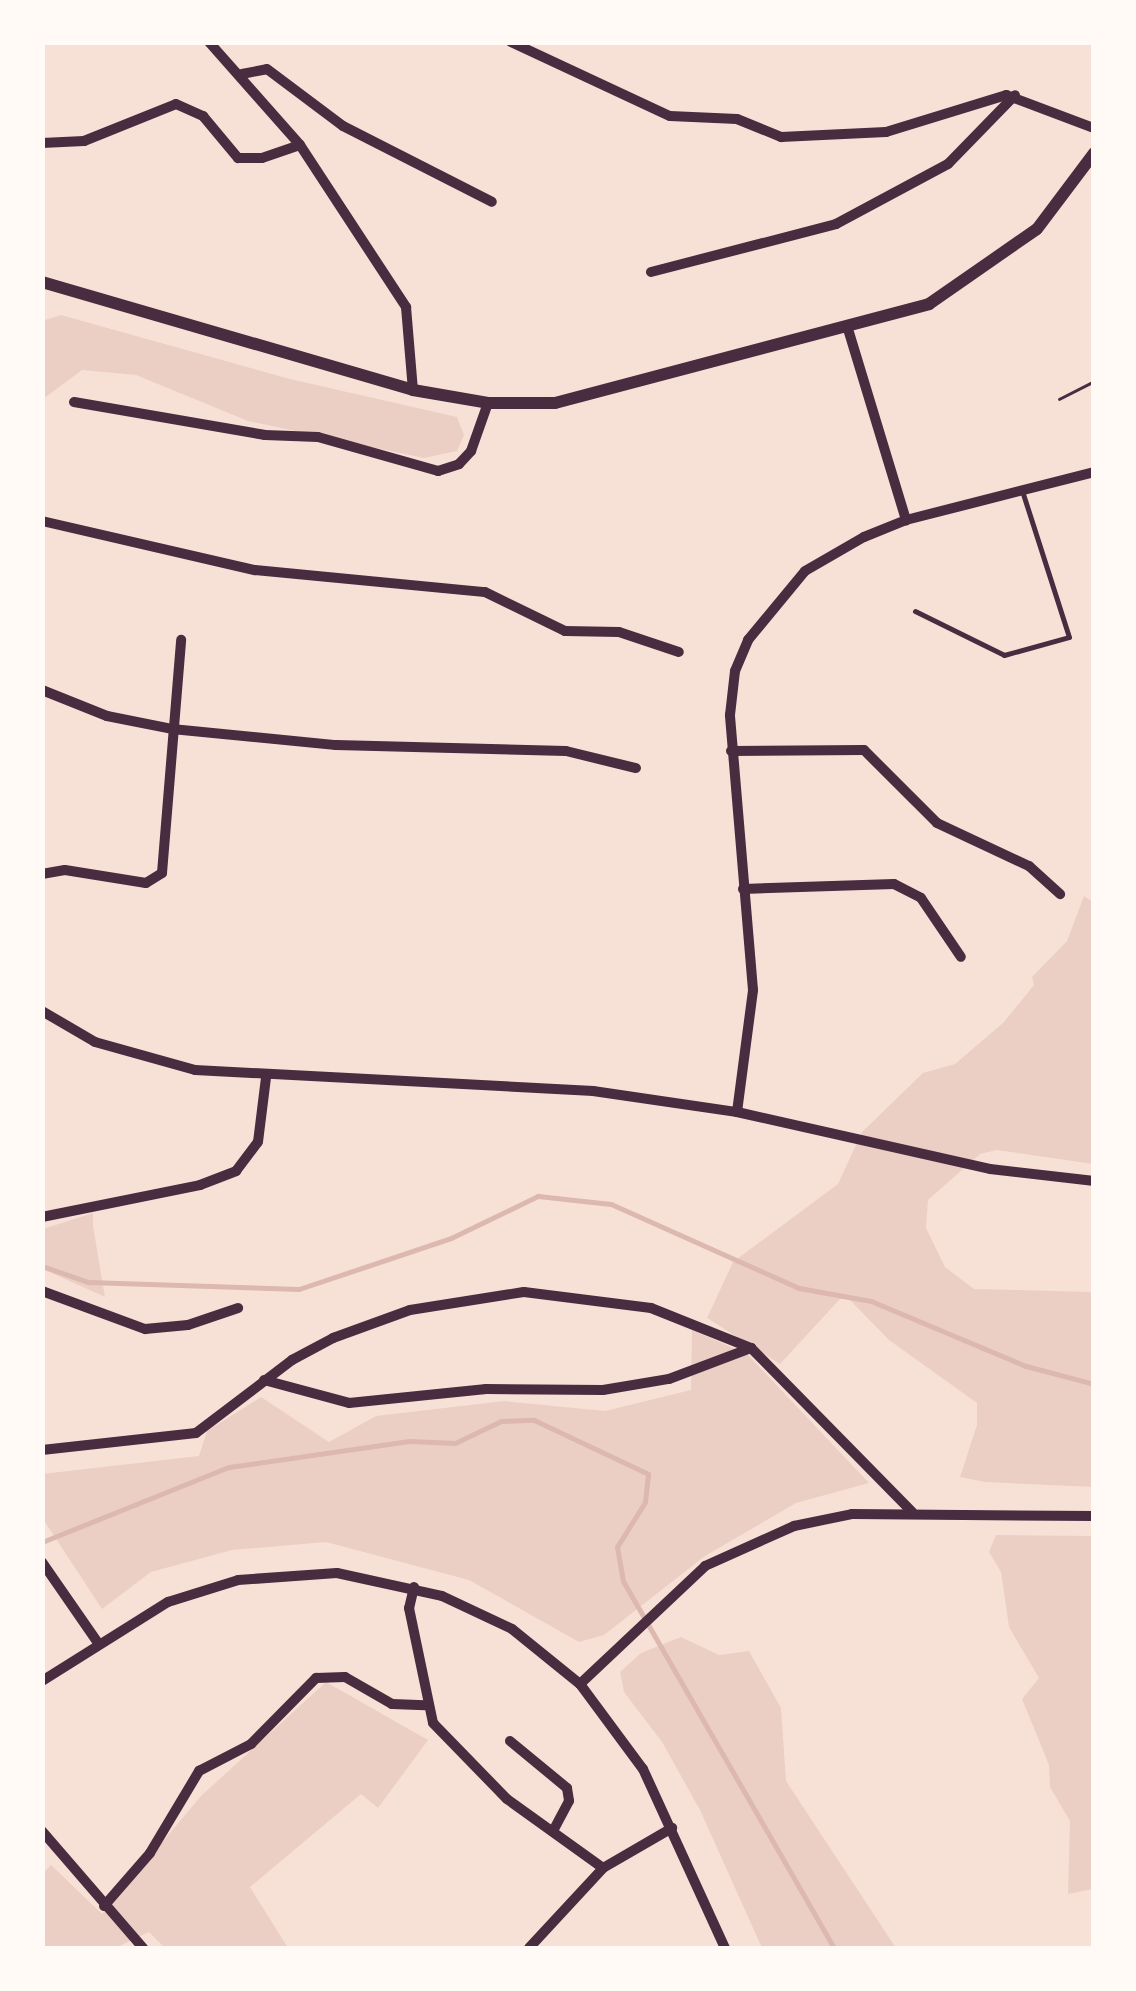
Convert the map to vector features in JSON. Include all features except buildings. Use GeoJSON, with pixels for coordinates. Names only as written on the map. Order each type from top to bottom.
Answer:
{"type":"FeatureCollection","features":[{"type":"Feature","properties":{"kind":"street"},"geometry":{"type":"LineString","coordinates":[[209,42],[242,74],[300,144],[406,307],[412,390]]}},
{"type":"Feature","properties":{"kind":"street"},"geometry":{"type":"LineString","coordinates":[[511,42],[670,116],[737,118],[781,137],[886,132],[1016,95],[1094,128]]}},
{"type":"Feature","properties":{"kind":"street"},"geometry":{"type":"LineString","coordinates":[[242,74],[267,70],[343,126],[492,202]]}},
{"type":"Feature","properties":{"kind":"street"},"geometry":{"type":"LineString","coordinates":[[651,272],[836,224],[948,164],[1016,95]]}},
{"type":"Feature","properties":{"kind":"street"},"geometry":{"type":"LineString","coordinates":[[42,143],[84,141],[176,104],[203,116],[238,158],[262,158],[300,144]]}},
{"type":"Feature","properties":{"kind":"street"},"geometry":{"type":"LineString","coordinates":[[42,282],[412,390],[488,403],[589,398],[928,304],[1009,254],[1067,194],[1094,153]]}},
{"type":"Feature","properties":{"kind":"street"},"geometry":{"type":"LineString","coordinates":[[848,329],[906,520]]}},
{"type":"Feature","properties":{"kind":"street"},"geometry":{"type":"LineString","coordinates":[[74,402],[265,435],[318,437],[438,471],[459,464],[471,451],[488,403]]}},
{"type":"Feature","properties":{"kind":"street"},"geometry":{"type":"LineString","coordinates":[[738,1112],[753,1022],[730,751],[735,671],[760,620],[804,571],[906,520],[1023,494],[1094,472]]}},
{"type":"Feature","properties":{"kind":"street"},"geometry":{"type":"LineString","coordinates":[[42,521],[270,573],[485,592],[565,631],[619,632],[679,652]]}},
{"type":"Feature","properties":{"kind":"street"},"geometry":{"type":"LineString","coordinates":[[42,874],[65,870],[138,883],[158,878],[180,640]]}},
{"type":"Feature","properties":{"kind":"street"},"geometry":{"type":"LineString","coordinates":[[42,690],[107,716],[172,729],[336,745],[566,751],[636,768]]}},
{"type":"Feature","properties":{"kind":"street"},"geometry":{"type":"LineString","coordinates":[[730,751],[864,750],[936,823],[1029,866],[1060,894]]}},
{"type":"Feature","properties":{"kind":"street"},"geometry":{"type":"LineString","coordinates":[[744,889],[894,884],[921,898],[961,956]]}},
{"type":"Feature","properties":{"kind":"street"},"geometry":{"type":"LineString","coordinates":[[42,1010],[95,1042],[141,1057],[266,1078],[550,1087],[738,1112],[990,1169],[1094,1182]]}},
{"type":"Feature","properties":{"kind":"street"},"geometry":{"type":"LineString","coordinates":[[42,1217],[200,1185],[236,1170],[258,1142],[266,1078]]}},
{"type":"Feature","properties":{"kind":"street"},"geometry":{"type":"LineString","coordinates":[[42,1291],[145,1329],[188,1325],[238,1308]]}},
{"type":"Feature","properties":{"kind":"street"},"geometry":{"type":"LineString","coordinates":[[42,1450],[196,1433],[264,1380],[333,1338],[410,1310],[524,1292],[651,1308],[752,1348],[912,1512]]}},
{"type":"Feature","properties":{"kind":"street"},"geometry":{"type":"LineString","coordinates":[[264,1380],[350,1403],[486,1389],[604,1390],[669,1379],[752,1348]]}},
{"type":"Feature","properties":{"kind":"street"},"geometry":{"type":"LineString","coordinates":[[580,1684],[679,1587],[731,1552],[794,1526],[852,1514],[912,1512],[1094,1516]]}},
{"type":"Feature","properties":{"kind":"street"},"geometry":{"type":"LineString","coordinates":[[42,1562],[98,1643]]}},
{"type":"Feature","properties":{"kind":"street"},"geometry":{"type":"LineString","coordinates":[[42,1681],[168,1602],[238,1580],[336,1573],[414,1587],[512,1629],[580,1684],[636,1756],[725,1948]]}},
{"type":"Feature","properties":{"kind":"street"},"geometry":{"type":"LineString","coordinates":[[414,1587],[409,1608],[424,1705],[467,1765],[603,1868]]}},
{"type":"Feature","properties":{"kind":"street"},"geometry":{"type":"LineString","coordinates":[[104,1906],[150,1853],[199,1771],[235,1754],[325,1674],[392,1704],[424,1705]]}},
{"type":"Feature","properties":{"kind":"street"},"geometry":{"type":"LineString","coordinates":[[510,1741],[567,1788],[569,1801],[554,1831]]}},
{"type":"Feature","properties":{"kind":"street"},"geometry":{"type":"LineString","coordinates":[[529,1948],[603,1868],[672,1828]]}},
{"type":"Feature","properties":{"kind":"street"},"geometry":{"type":"LineString","coordinates":[[42,1831],[143,1948]]}},
{"type":"Feature","properties":{"kind":"lane"},"geometry":{"type":"LineString","coordinates":[[915,610],[1004,654],[1069,637],[1023,494]]}},
{"type":"Feature","properties":{"kind":"path"},"geometry":{"type":"LineString","coordinates":[[1059,399],[1094,382]]}},
{"type":"Feature","properties":{"kind":"shaded area"},"geometry":{"type":"Polygon","coordinates":[[[61,315],[290,379],[457,417],[464,435],[457,451],[424,458],[248,421],[136,375],[82,370],[43,399],[42,321],[61,315]]]}},
{"type":"Feature","properties":{"kind":"shaded area"},"geometry":{"type":"Polygon","coordinates":[[[1084,896],[1093,902],[1093,1164],[997,1150],[980,1154],[928,1200],[926,1228],[945,1267],[974,1289],[1093,1292],[1093,1487],[985,1482],[960,1477],[977,1425],[977,1403],[889,1340],[849,1299],[840,1299],[780,1364],[707,1318],[733,1262],[838,1184],[862,1132],[923,1073],[955,1064],[1004,1022],[1034,985],[1032,977],[1067,941],[1084,896]]]}},
{"type":"Feature","properties":{"kind":"shaded area"},"geometry":{"type":"Polygon","coordinates":[[[93,1213],[105,1297],[43,1269],[43,1229],[93,1213]]]}},
{"type":"Feature","properties":{"kind":"shaded area"},"geometry":{"type":"Polygon","coordinates":[[[692,1330],[747,1354],[869,1483],[796,1503],[705,1556],[604,1635],[579,1642],[469,1580],[326,1542],[232,1550],[151,1572],[102,1609],[43,1519],[42,1474],[199,1456],[207,1431],[261,1397],[329,1442],[376,1416],[504,1401],[605,1411],[691,1390],[692,1330]]]}},
{"type":"Feature","properties":{"kind":"shaded area"},"geometry":{"type":"Polygon","coordinates":[[[996,1535],[1093,1536],[1093,1889],[1068,1894],[1070,1821],[1050,1787],[1049,1765],[1022,1699],[1039,1678],[1009,1627],[1001,1572],[989,1552],[996,1535]]]}},
{"type":"Feature","properties":{"kind":"shaded area"},"geometry":{"type":"Polygon","coordinates":[[[681,1637],[719,1655],[749,1651],[781,1708],[786,1781],[896,1948],[762,1948],[700,1810],[662,1742],[624,1692],[620,1672],[641,1653],[681,1637]]]}},
{"type":"Feature","properties":{"kind":"shaded area"},"geometry":{"type":"Polygon","coordinates":[[[326,1682],[428,1740],[378,1808],[361,1794],[250,1887],[288,1948],[165,1948],[149,1932],[115,1948],[43,1948],[42,1874],[51,1865],[102,1914],[201,1796],[326,1682]]]}},
{"type":"Feature","properties":{"kind":"waterway"},"geometry":{"type":"LineString","coordinates":[[42,1266],[88,1282],[299,1289],[451,1238],[538,1196],[611,1204],[799,1288],[871,1301],[1026,1366],[1094,1384]]}},
{"type":"Feature","properties":{"kind":"waterway"},"geometry":{"type":"LineString","coordinates":[[42,1542],[229,1467],[409,1441],[455,1443],[501,1421],[534,1420],[648,1474],[645,1502],[617,1547],[623,1581],[834,1948]]}}]}
